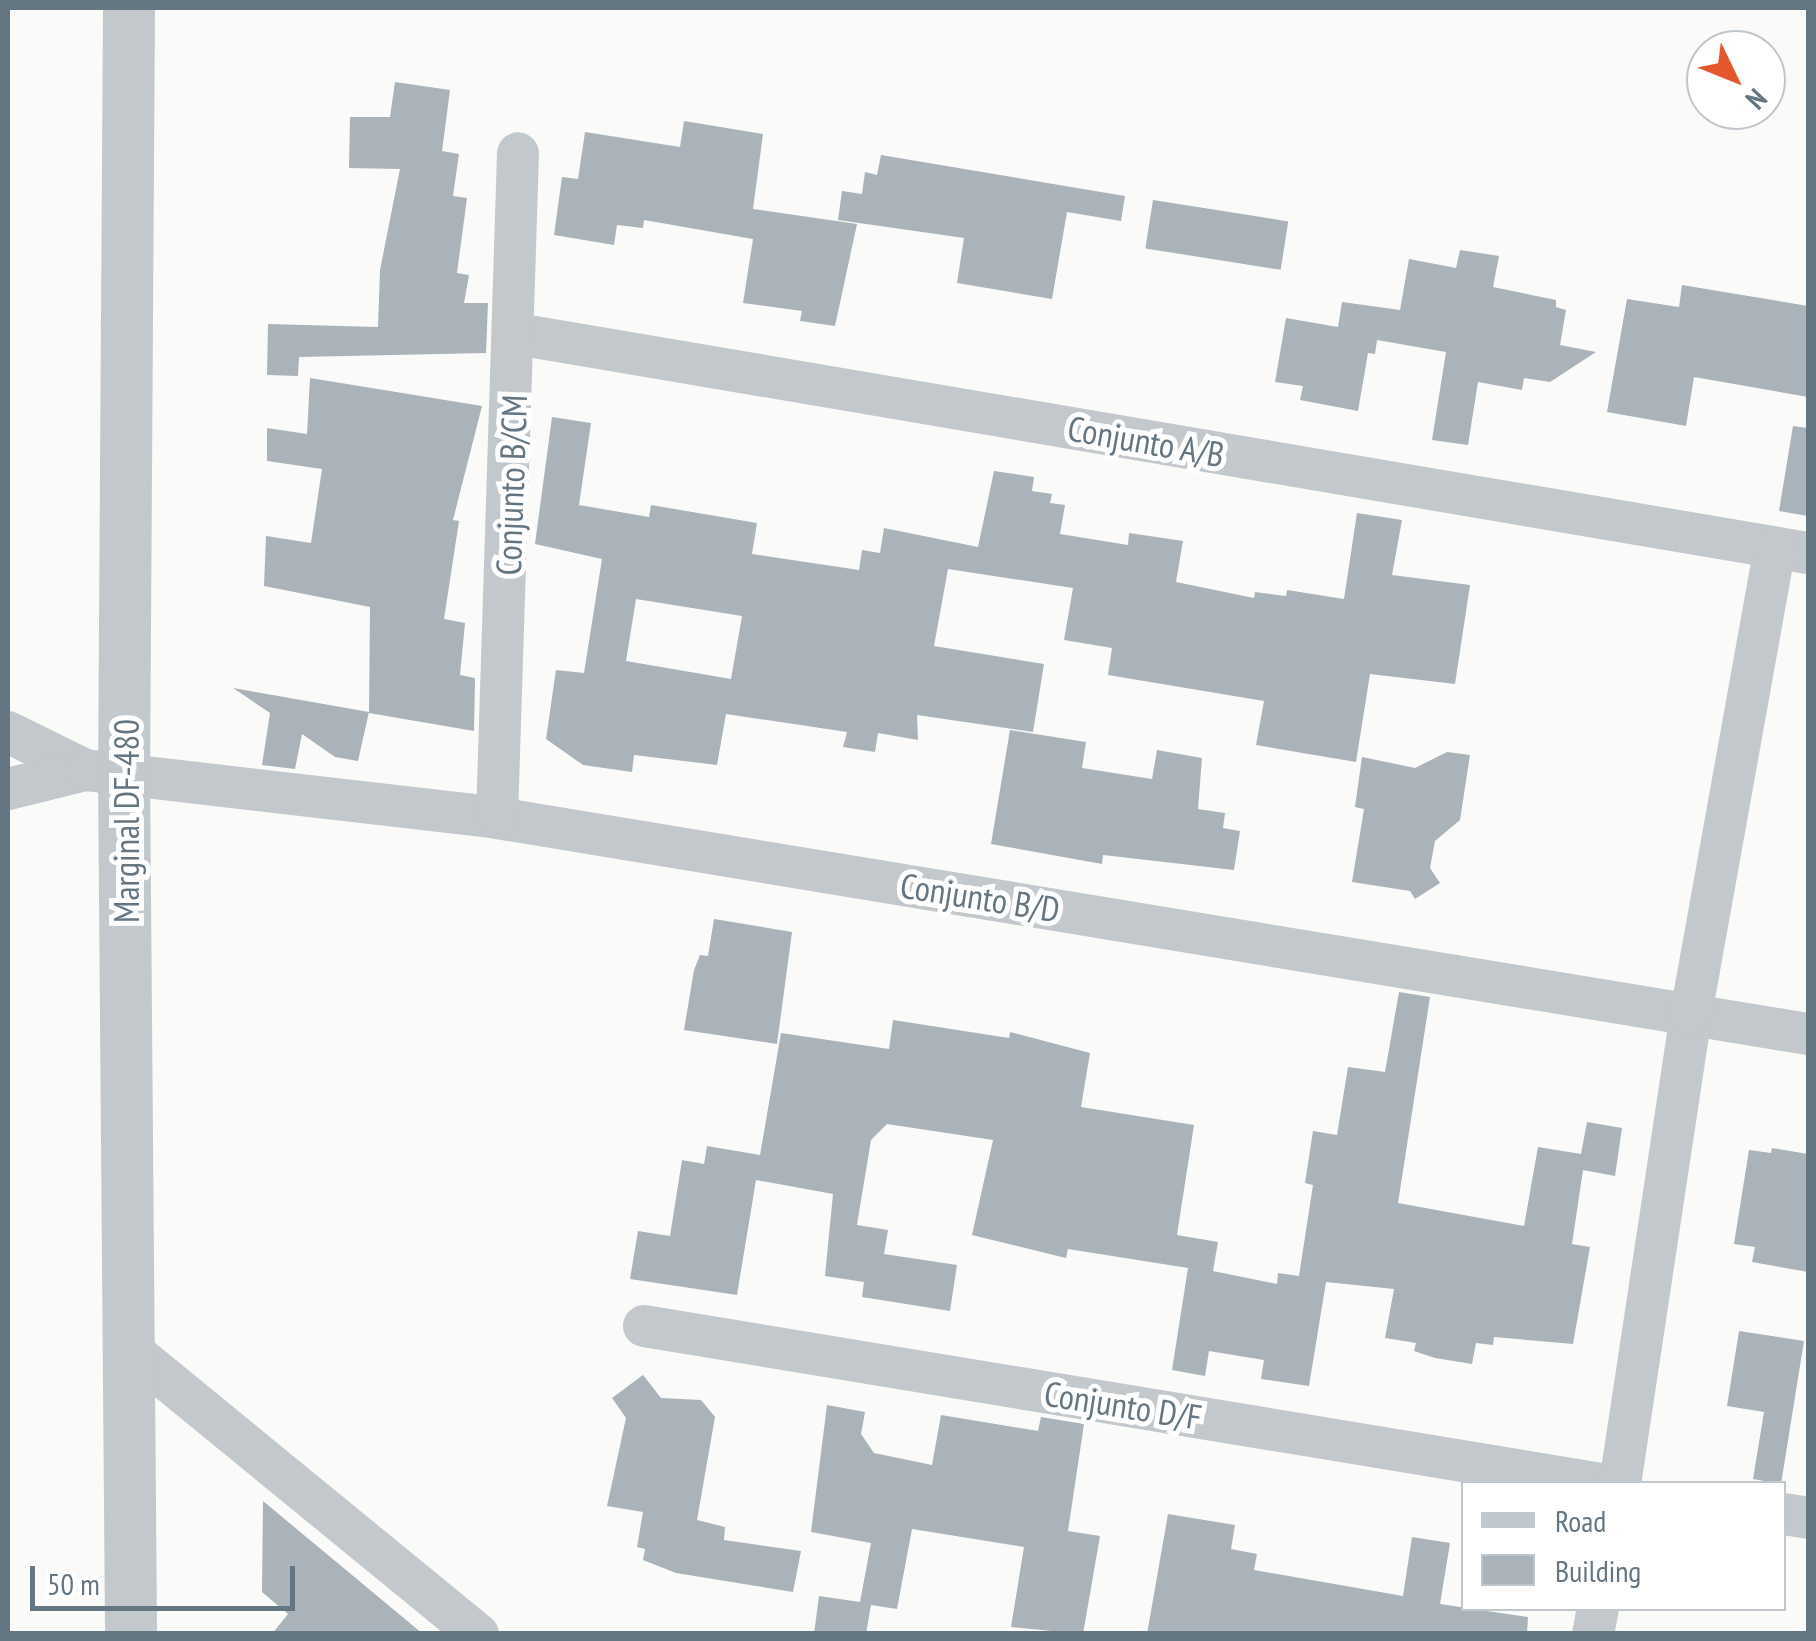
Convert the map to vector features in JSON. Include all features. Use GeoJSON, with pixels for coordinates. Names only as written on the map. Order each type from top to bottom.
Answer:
{"type":"FeatureCollection","features":[{"type":"Feature","properties":{"kind":"street","name":"Marginal DF-480"},"geometry":{"type":"LineString","coordinates":[[129,8],[105,772],[133,1352],[131,1634]]}},
{"type":"Feature","properties":{"kind":"street","name":"Conjunto B/CM"},"geometry":{"type":"LineString","coordinates":[[497,818],[517,334],[518,153]]}},
{"type":"Feature","properties":{"kind":"street","name":"Conjunto A/B"},"geometry":{"type":"LineString","coordinates":[[517,334],[1792,550]]}},
{"type":"Feature","properties":{"kind":"street"},"geometry":{"type":"LineString","coordinates":[[1620,1481],[1691,1014],[1792,550]]}},
{"type":"Feature","properties":{"kind":"street"},"geometry":{"type":"LineString","coordinates":[[8,732],[105,772]]}},
{"type":"Feature","properties":{"kind":"street"},"geometry":{"type":"LineString","coordinates":[[8,789],[105,772]]}},
{"type":"Feature","properties":{"kind":"street","name":"Conjunto B/D"},"geometry":{"type":"LineString","coordinates":[[105,772],[268,787],[497,818],[1808,1034]]}},
{"type":"Feature","properties":{"kind":"street","name":"Conjunto D/F"},"geometry":{"type":"LineString","coordinates":[[644,1326],[1582,1481]]}},
{"type":"Feature","properties":{"kind":"street"},"geometry":{"type":"LineString","coordinates":[[133,1352],[478,1634]]}},
{"type":"Feature","properties":{"kind":"building"},"geometry":{"type":"Polygon","coordinates":[[[395,82],[450,90],[442,151],[459,154],[453,196],[467,198],[457,273],[469,275],[464,303],[488,303],[486,353],[299,357],[298,376],[267,375],[268,324],[378,327],[380,270],[400,169],[349,168],[350,117],[390,117],[395,82]]]}},
{"type":"Feature","properties":{"kind":"building"},"geometry":{"type":"Polygon","coordinates":[[[684,121],[763,134],[753,209],[857,224],[835,326],[800,321],[802,311],[743,303],[753,239],[644,220],[643,228],[617,225],[614,245],[554,235],[562,177],[578,179],[585,132],[680,147],[684,121]]]}},
{"type":"Feature","properties":{"kind":"building"},"geometry":{"type":"Polygon","coordinates":[[[881,155],[1125,196],[1121,221],[1067,212],[1052,299],[957,283],[964,238],[838,220],[842,191],[862,194],[865,172],[877,175],[881,155]]]}},
{"type":"Feature","properties":{"kind":"building"},"geometry":{"type":"Polygon","coordinates":[[[1153,200],[1288,221],[1281,270],[1145,248],[1153,200]]]}},
{"type":"Feature","properties":{"kind":"building"},"geometry":{"type":"Polygon","coordinates":[[[1460,250],[1499,256],[1493,287],[1556,300],[1556,307],[1566,310],[1560,345],[1596,352],[1550,382],[1524,378],[1522,390],[1478,382],[1468,445],[1432,440],[1446,352],[1377,340],[1375,354],[1368,353],[1358,411],[1300,400],[1303,386],[1275,382],[1286,318],[1338,327],[1342,302],[1400,310],[1409,259],[1456,268],[1460,250]]]}},
{"type":"Feature","properties":{"kind":"building"},"geometry":{"type":"Polygon","coordinates":[[[1682,285],[1808,306],[1808,397],[1694,377],[1686,426],[1607,412],[1627,299],[1679,307],[1682,285]]]}},
{"type":"Feature","properties":{"kind":"building"},"geometry":{"type":"Polygon","coordinates":[[[310,378],[482,406],[453,520],[459,521],[444,619],[465,623],[460,675],[475,678],[474,731],[369,713],[370,607],[264,586],[266,536],[311,543],[322,469],[267,461],[267,428],[307,434],[310,378]]]}},
{"type":"Feature","properties":{"kind":"building"},"geometry":{"type":"Polygon","coordinates":[[[552,417],[591,423],[579,505],[649,517],[651,505],[757,523],[752,554],[859,570],[862,550],[880,553],[884,528],[978,547],[994,471],[1034,477],[1032,491],[1052,494],[1050,503],[1065,505],[1060,534],[1128,545],[1129,533],[1183,541],[1176,582],[1254,598],[1255,592],[1286,596],[1287,590],[1344,599],[1357,513],[1402,520],[1392,575],[1470,585],[1455,684],[1370,674],[1356,762],[1256,745],[1264,701],[1108,675],[1112,648],[1064,640],[1073,588],[948,569],[934,646],[1044,664],[1033,732],[917,715],[918,740],[878,733],[875,752],[843,747],[847,732],[726,714],[717,765],[634,755],[632,772],[583,765],[546,739],[556,670],[584,673],[602,559],[535,544],[552,417]],[[636,599],[626,661],[731,679],[742,616],[636,599]]]}},
{"type":"Feature","properties":{"kind":"building"},"geometry":{"type":"Polygon","coordinates":[[[1793,426],[1808,428],[1808,516],[1779,511],[1793,426]]]}},
{"type":"Feature","properties":{"kind":"building"},"geometry":{"type":"Polygon","coordinates":[[[233,688],[369,712],[358,761],[335,757],[302,734],[295,769],[262,765],[270,713],[233,688]]]}},
{"type":"Feature","properties":{"kind":"building"},"geometry":{"type":"Polygon","coordinates":[[[1010,730],[1086,742],[1082,768],[1152,779],[1157,750],[1202,758],[1198,809],[1225,813],[1223,828],[1240,831],[1234,870],[1103,855],[1102,864],[991,844],[1010,730]]]}},
{"type":"Feature","properties":{"kind":"building"},"geometry":{"type":"Polygon","coordinates":[[[1447,752],[1470,755],[1460,820],[1435,841],[1430,868],[1440,883],[1415,899],[1410,891],[1352,882],[1364,809],[1355,807],[1362,757],[1415,768],[1447,752]]]}},
{"type":"Feature","properties":{"kind":"building"},"geometry":{"type":"Polygon","coordinates":[[[714,919],[792,932],[777,1044],[684,1030],[694,970],[700,955],[708,956],[714,919]]]}},
{"type":"Feature","properties":{"kind":"building"},"geometry":{"type":"Polygon","coordinates":[[[1399,992],[1430,997],[1398,1203],[1524,1226],[1538,1147],[1581,1154],[1587,1122],[1622,1128],[1615,1176],[1583,1170],[1572,1244],[1590,1247],[1573,1344],[1494,1337],[1493,1345],[1476,1343],[1472,1364],[1435,1358],[1414,1351],[1416,1343],[1385,1338],[1394,1289],[1326,1282],[1309,1386],[1261,1379],[1264,1360],[1209,1351],[1205,1376],[1172,1370],[1188,1268],[1068,1249],[1066,1258],[972,1235],[993,1140],[887,1124],[871,1140],[857,1225],[888,1230],[884,1254],[957,1265],[950,1311],[862,1297],[864,1282],[825,1276],[833,1194],[756,1180],[737,1295],[630,1279],[638,1231],[670,1236],[682,1160],[704,1164],[707,1146],[760,1155],[781,1033],[889,1049],[893,1020],[1009,1038],[1010,1032],[1090,1053],[1081,1107],[1194,1125],[1177,1235],[1218,1242],[1213,1271],[1277,1284],[1278,1273],[1299,1276],[1313,1185],[1305,1183],[1313,1131],[1337,1135],[1348,1067],[1385,1072],[1399,992]]]}},
{"type":"Feature","properties":{"kind":"building"},"geometry":{"type":"Polygon","coordinates":[[[1772,1148],[1808,1154],[1808,1272],[1752,1262],[1755,1247],[1734,1244],[1749,1150],[1771,1153],[1772,1148]]]}},
{"type":"Feature","properties":{"kind":"building"},"geometry":{"type":"Polygon","coordinates":[[[1739,1331],[1804,1341],[1781,1481],[1753,1479],[1764,1412],[1727,1406],[1739,1331]]]}},
{"type":"Feature","properties":{"kind":"building"},"geometry":{"type":"Polygon","coordinates":[[[643,1375],[661,1398],[701,1400],[715,1417],[697,1520],[725,1527],[724,1540],[801,1551],[793,1592],[676,1573],[643,1560],[645,1549],[637,1547],[643,1512],[607,1506],[626,1418],[612,1398],[643,1375]]]}},
{"type":"Feature","properties":{"kind":"building"},"geometry":{"type":"Polygon","coordinates":[[[827,1405],[865,1412],[861,1434],[874,1453],[932,1465],[941,1415],[1038,1431],[1041,1417],[1084,1424],[1068,1531],[1100,1536],[1083,1634],[1011,1627],[1024,1547],[912,1529],[897,1609],[871,1605],[866,1634],[814,1634],[819,1596],[860,1602],[871,1543],[811,1532],[827,1405]]]}},
{"type":"Feature","properties":{"kind":"building"},"geometry":{"type":"Polygon","coordinates":[[[263,1501],[423,1634],[272,1634],[288,1614],[262,1592],[263,1501]]]}},
{"type":"Feature","properties":{"kind":"building"},"geometry":{"type":"Polygon","coordinates":[[[1168,1514],[1235,1525],[1231,1549],[1257,1554],[1254,1570],[1403,1596],[1412,1537],[1450,1543],[1440,1604],[1461,1607],[1461,1611],[1528,1617],[1527,1634],[1147,1634],[1168,1514]]]}}]}
